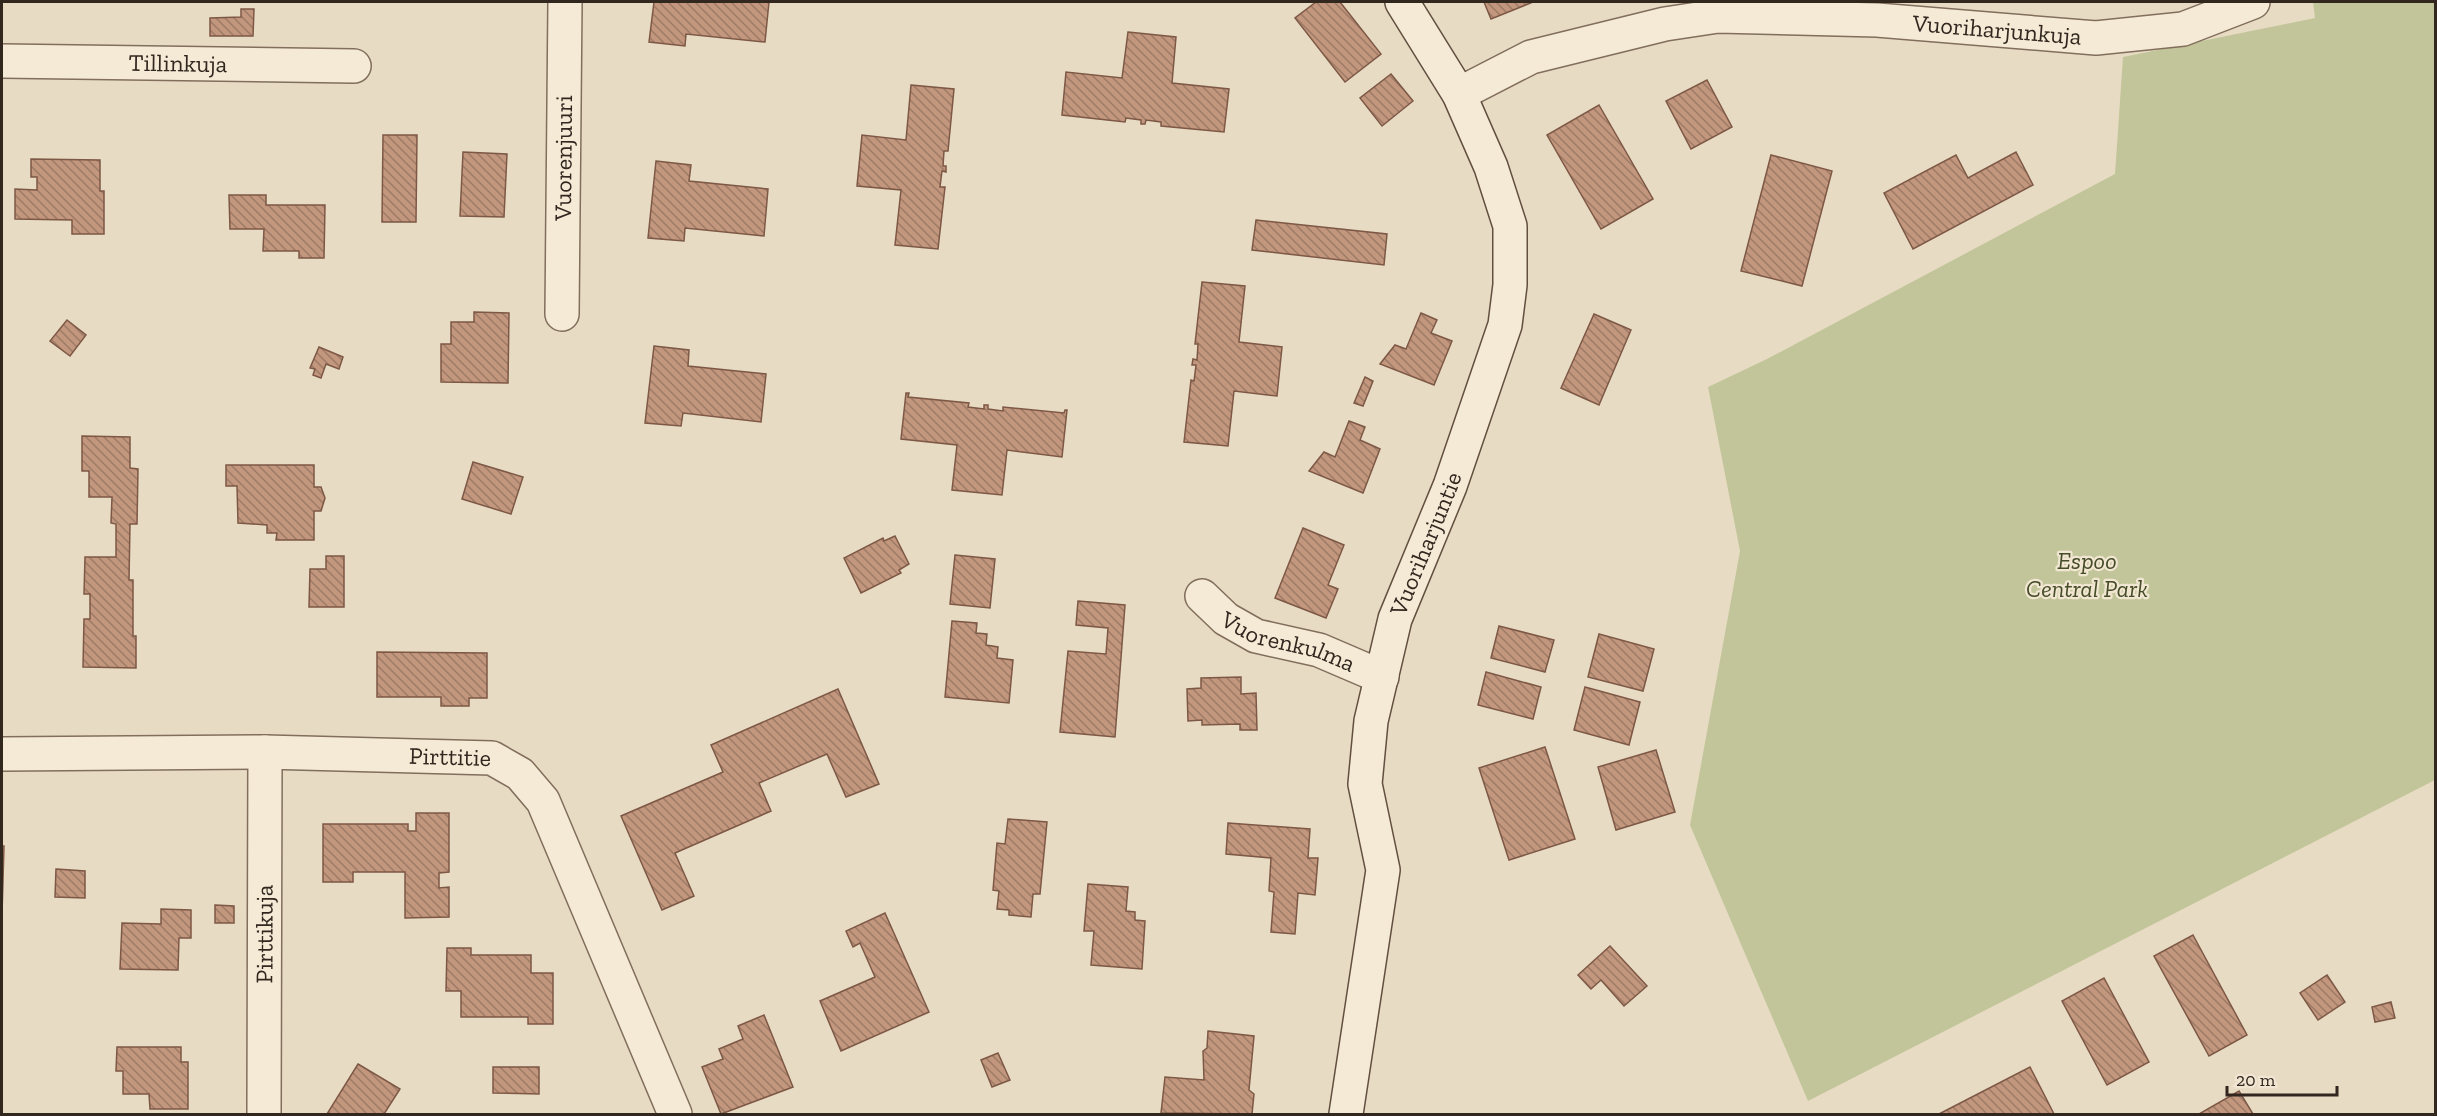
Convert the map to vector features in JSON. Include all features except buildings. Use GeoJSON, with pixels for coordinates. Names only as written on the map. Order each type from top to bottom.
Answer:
{"type":"FeatureCollection","features":[{"type":"Feature","properties":{"kind":"street","name":"Vuorenjuuri"},"geometry":{"type":"LineString","coordinates":[[562,314],[565,2]]}},
{"type":"Feature","properties":{"kind":"street","name":"Vuoriharjuntie"},"geometry":{"type":"LineString","coordinates":[[1346,1114],[1383,870],[1365,784],[1371,720],[1395,619],[1450,486],[1505,325],[1510,285],[1510,226],[1491,167],[1459,94],[1402,2]]}},
{"type":"Feature","properties":{"kind":"street","name":"Vuoriharjunkuja"},"geometry":{"type":"LineString","coordinates":[[1459,94],[1531,57],[1665,24],[1718,16],[1877,20],[2096,38],[2183,29],[2253,2]]}},
{"type":"Feature","properties":{"kind":"street","name":"Tillinkuja"},"geometry":{"type":"LineString","coordinates":[[2,61],[354,66]]}},
{"type":"Feature","properties":{"kind":"street","name":"Vuorenkulma"},"geometry":{"type":"LineString","coordinates":[[1202,596],[1226,619],[1256,636],[1319,650],[1382,677]]}},
{"type":"Feature","properties":{"kind":"street","name":"Pirttitie"},"geometry":{"type":"LineString","coordinates":[[2,754],[266,752],[492,758],[520,774],[543,801],[675,1114]]}},
{"type":"Feature","properties":{"kind":"street","name":"Pirttikuja"},"geometry":{"type":"LineString","coordinates":[[264,1114],[266,752]]}},
{"type":"Feature","properties":{"kind":"green space","name":"Espoo Central Park"},"geometry":{"type":"Polygon","coordinates":[[[2313,2],[2435,2],[2435,780],[1808,1101],[1690,825],[1740,551],[1708,387],[1767,359],[2115,174],[2123,57],[2315,18],[2313,2]]]}}]}
